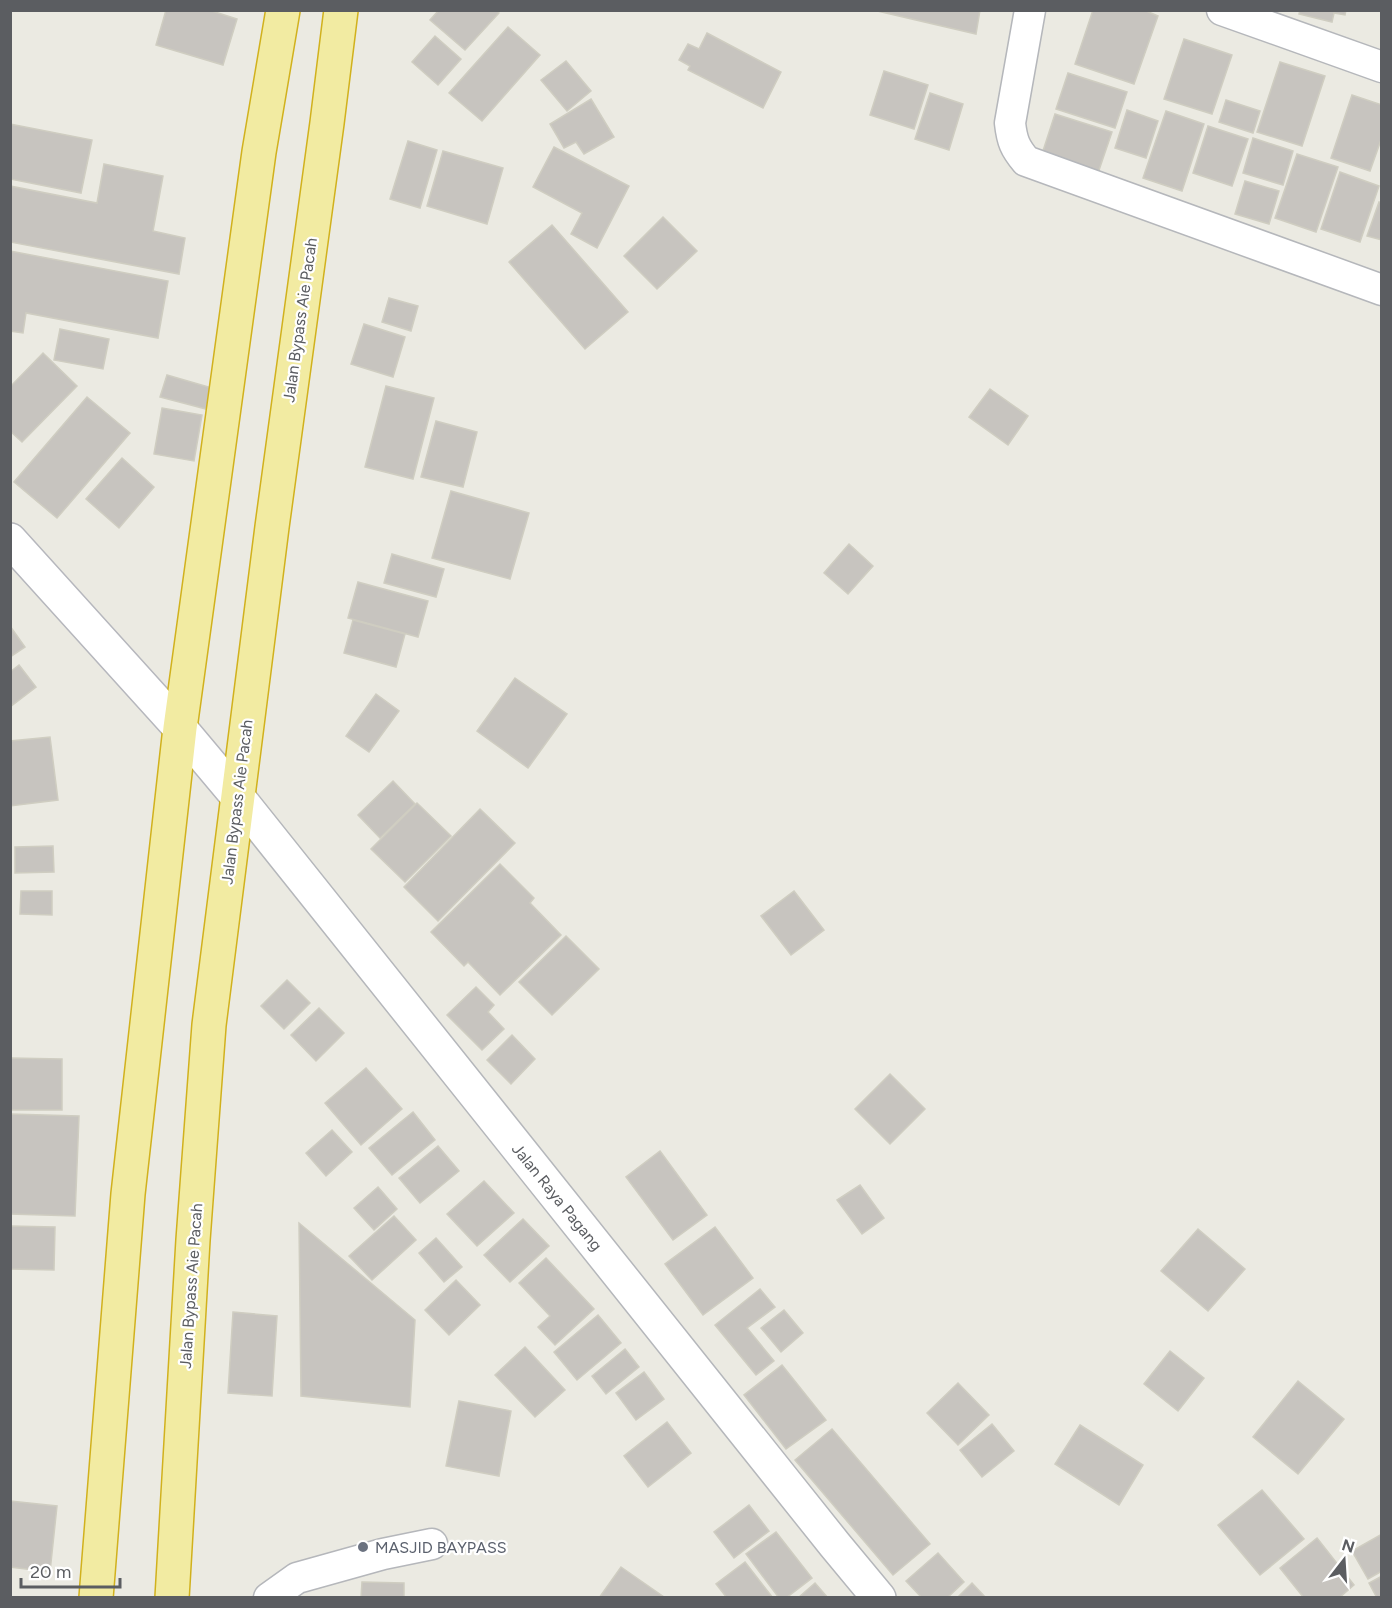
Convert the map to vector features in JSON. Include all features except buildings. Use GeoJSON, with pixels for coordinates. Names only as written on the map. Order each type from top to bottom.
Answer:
{"type":"FeatureCollection","features":[{"type":"Feature","properties":{"kind":"highway"},"geometry":{"type":"LineString","coordinates":[[96,1598],[128,1194],[180,728],[259,152],[283,10]]}},
{"type":"Feature","properties":{"kind":"highway","name":"Jalan Bypass Aie Pacah"},"geometry":{"type":"LineString","coordinates":[[172,1598],[194,1228],[209,1025],[273,515],[341,10]]}},
{"type":"Feature","properties":{"kind":"street"},"geometry":{"type":"LineString","coordinates":[[1030,10],[1010,123],[1011,137],[1016,150],[1026,161],[1382,290]]}},
{"type":"Feature","properties":{"kind":"street"},"geometry":{"type":"LineString","coordinates":[[1233,12],[1382,67]]}},
{"type":"Feature","properties":{"kind":"street","name":"Jalan Raya Pagang"},"geometry":{"type":"LineString","coordinates":[[10,540],[180,728],[237,796],[879,1598]]}},
{"type":"Feature","properties":{"kind":"street"},"geometry":{"type":"LineString","coordinates":[[269,1598],[297,1578],[383,1554],[432,1544]]}},
{"type":"Feature","properties":{"kind":"place","name":"MASJID BAYPASS"},"geometry":{"type":"Point","coordinates":[363,1547]}}]}
